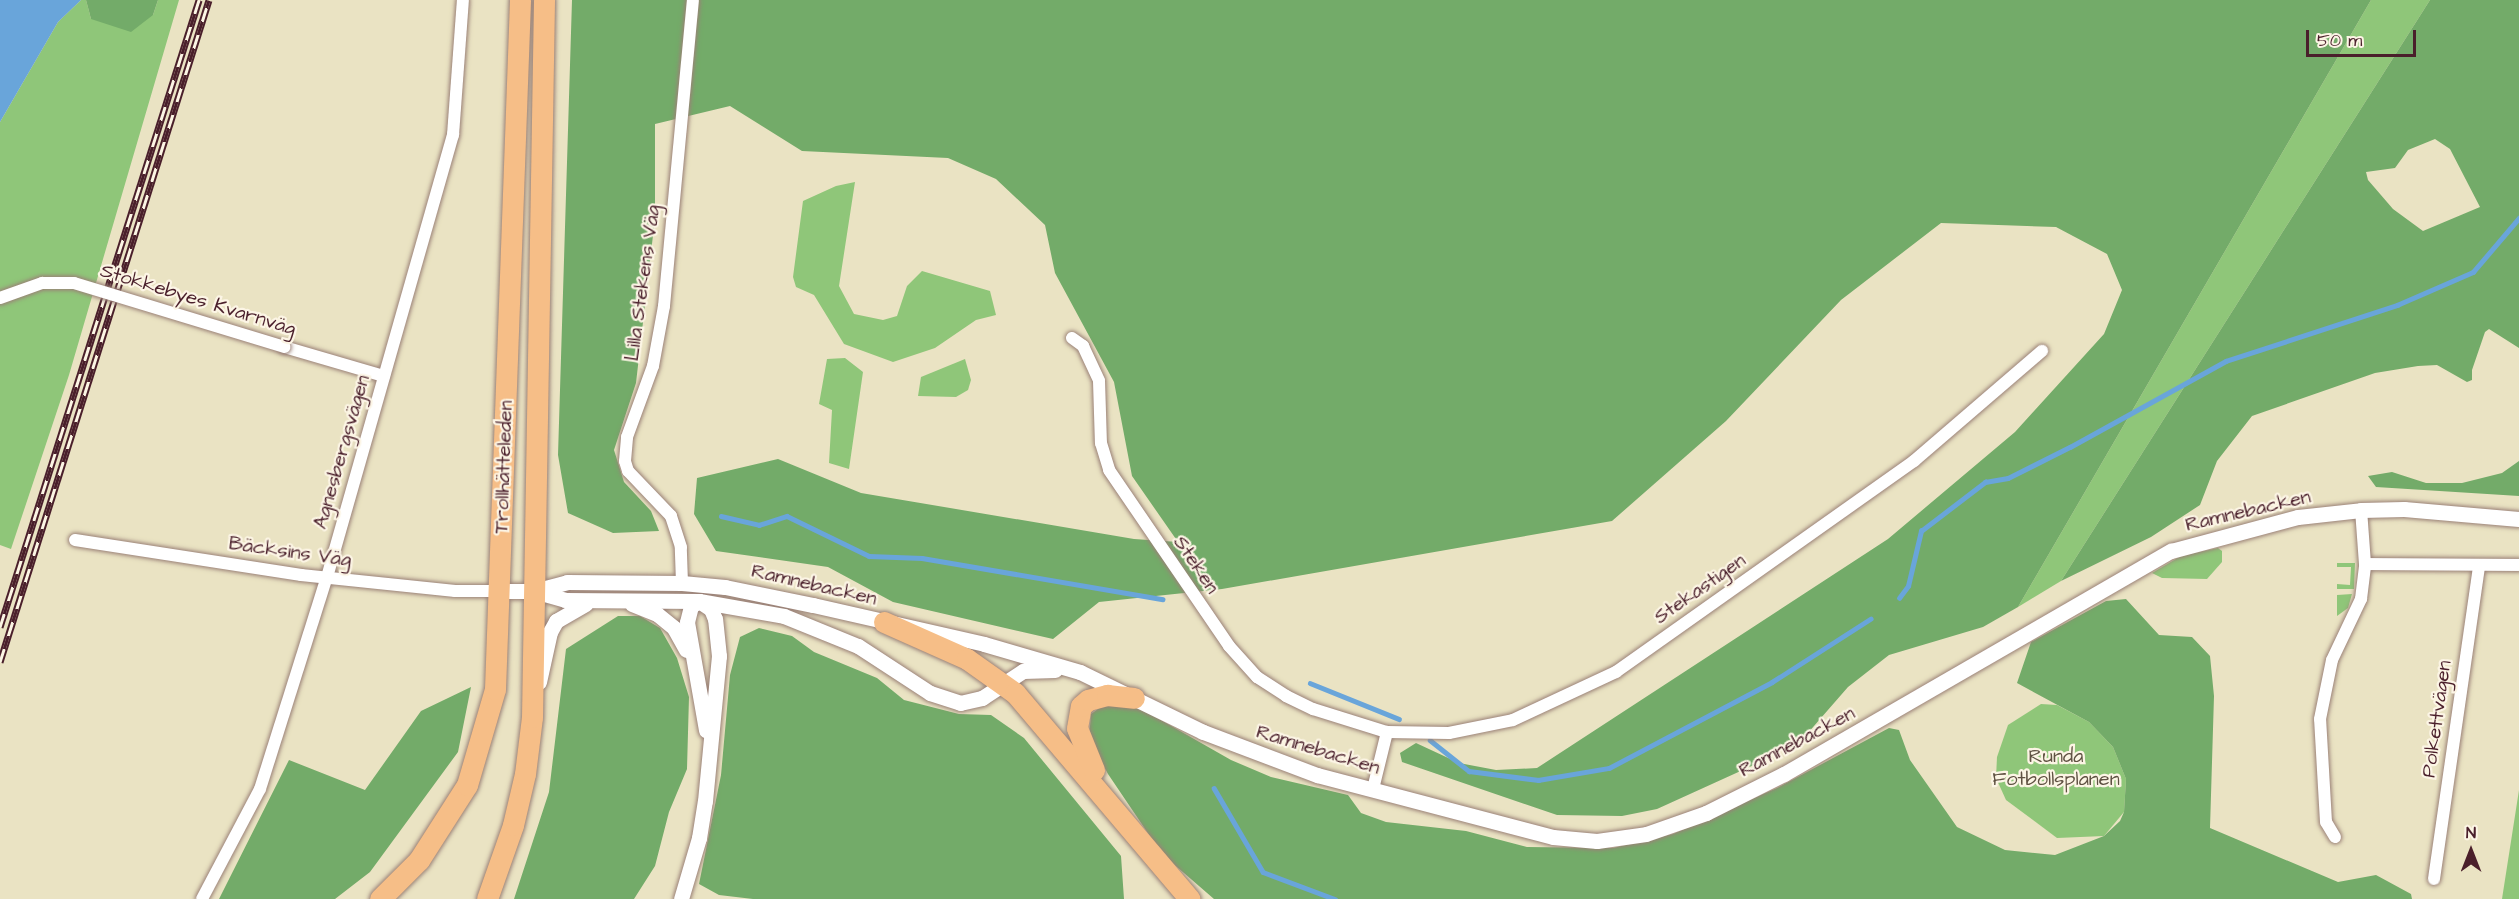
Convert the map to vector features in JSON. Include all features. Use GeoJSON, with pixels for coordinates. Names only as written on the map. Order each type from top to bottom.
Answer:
{"type":"FeatureCollection","features":[{"type":"Feature","properties":{"kind":"highway","name":"Trollhätteleden"},"geometry":{"type":"LineString","coordinates":[[380,899],[418,860],[449,816],[474,767],[495,689],[501,591],[520,0]]}},
{"type":"Feature","properties":{"kind":"highway","name":"Trollhätteleden"},"geometry":{"type":"LineString","coordinates":[[487,899],[513,825],[525,774],[532,717],[544,0]]}},
{"type":"Feature","properties":{"kind":"highway"},"geometry":{"type":"LineString","coordinates":[[884,622],[943,647],[1002,683],[1050,731],[1190,899]]}},
{"type":"Feature","properties":{"kind":"highway"},"geometry":{"type":"LineString","coordinates":[[1116,810],[1080,743],[1078,715],[1082,706],[1096,697],[1134,698]]}},
{"type":"Feature","properties":{"kind":"street","name":"Agnesbergsvägen"},"geometry":{"type":"LineString","coordinates":[[202,899],[260,789],[327,577],[453,135],[463,0]]}},
{"type":"Feature","properties":{"kind":"street","name":"Lilla Stekens Väg"},"geometry":{"type":"LineString","coordinates":[[682,584],[681,547],[671,516],[628,471],[625,461],[627,437],[653,366],[664,306],[693,0]]}},
{"type":"Feature","properties":{"kind":"street","name":"Stokkebyes Kvarnväg"},"geometry":{"type":"LineString","coordinates":[[0,298],[42,283],[74,283],[384,376]]}},
{"type":"Feature","properties":{"kind":"street","name":"Steken"},"geometry":{"type":"LineString","coordinates":[[1072,338],[1083,346],[1100,381],[1101,443],[1109,470],[1229,646],[1257,676],[1286,696],[1313,709],[1387,732]]}},
{"type":"Feature","properties":{"kind":"street","name":"Stekastigen"},"geometry":{"type":"LineString","coordinates":[[1387,732],[1449,732],[1513,720],[1616,672],[1914,461],[2042,351]]}},
{"type":"Feature","properties":{"kind":"street","name":"Ramnebacken"},"geometry":{"type":"LineString","coordinates":[[501,591],[534,591],[567,582],[682,584],[766,594],[1080,672],[1259,755],[1373,789],[1552,837],[1597,841],[1646,834],[1706,813],[1784,774],[2171,551],[2288,519],[2361,510],[2404,509],[2519,519]]}},
{"type":"Feature","properties":{"kind":"street"},"geometry":{"type":"LineString","coordinates":[[2335,837],[2326,822],[2320,719],[2332,660],[2361,599],[2365,564],[2361,510]]}},
{"type":"Feature","properties":{"kind":"street","name":"Bäcksins Väg"},"geometry":{"type":"LineString","coordinates":[[75,540],[327,577],[455,591],[501,591]]}},
{"type":"Feature","properties":{"kind":"street"},"geometry":{"type":"LineString","coordinates":[[2365,564],[2519,566]]}},
{"type":"Feature","properties":{"kind":"street","name":"Polkettvägen"},"geometry":{"type":"LineString","coordinates":[[2434,879],[2480,565]]}},
{"type":"Feature","properties":{"kind":"street"},"geometry":{"type":"LineString","coordinates":[[681,899],[699,838],[718,630],[711,609],[682,584]]}},
{"type":"Feature","properties":{"kind":"street","name":"Ramnebacken"},"geometry":{"type":"LineString","coordinates":[[534,591],[565,600],[699,601],[784,616],[831,633],[948,701],[972,702],[1002,683],[1032,669],[1080,672]]}},
{"type":"Feature","properties":{"kind":"street","name":"Ramnebacken"},"geometry":{"type":"LineString","coordinates":[[532,717],[550,632],[556,621],[565,613],[597,600]]}},
{"type":"Feature","properties":{"kind":"street"},"geometry":{"type":"LineString","coordinates":[[623,600],[657,614],[674,628],[698,685]]}},
{"type":"Feature","properties":{"kind":"street"},"geometry":{"type":"LineString","coordinates":[[699,601],[692,606],[687,622],[709,747]]}},
{"type":"Feature","properties":{"kind":"street"},"geometry":{"type":"LineString","coordinates":[[1373,789],[1387,732]]}},
{"type":"Feature","properties":{"kind":"green space"},"geometry":{"type":"Polygon","coordinates":[[[81,0],[86,0],[91,19],[153,15],[158,0],[179,0],[69,375],[11,549],[0,545],[0,122],[58,22],[81,0]]]}},
{"type":"Feature","properties":{"kind":"green space"},"geometry":{"type":"Polygon","coordinates":[[[86,0],[158,0],[153,15],[131,32],[91,19],[86,0]]]}},
{"type":"Feature","properties":{"kind":"green space"},"geometry":{"type":"Polygon","coordinates":[[[572,0],[2371,0],[2018,607],[1983,627],[1889,655],[1848,687],[1807,734],[1756,764],[1657,809],[1622,816],[1557,815],[1402,762],[1400,753],[1416,743],[1459,763],[1496,770],[1537,768],[1888,539],[2015,432],[2104,334],[2122,290],[2107,254],[2056,227],[1941,223],[1841,300],[1726,421],[1612,521],[1222,589],[1099,602],[1053,639],[893,602],[828,567],[716,551],[694,514],[697,478],[778,459],[861,493],[1134,539],[1178,542],[1132,476],[1114,382],[1055,273],[1045,225],[996,179],[948,158],[802,151],[730,106],[655,124],[655,218],[636,383],[614,450],[624,482],[651,511],[659,531],[613,533],[568,513],[558,455],[572,0]]]}},
{"type":"Feature","properties":{"kind":"green space"},"geometry":{"type":"Polygon","coordinates":[[[2371,0],[2430,0],[2061,581],[2018,607],[2371,0]]]}},
{"type":"Feature","properties":{"kind":"green space"},"geometry":{"type":"Polygon","coordinates":[[[2430,0],[2519,0],[2519,348],[2489,329],[2485,332],[2472,370],[2472,380],[2467,382],[2437,365],[2418,366],[2375,373],[2252,416],[2217,461],[2200,505],[2151,537],[2061,581],[2430,0]],[[2435,139],[2408,150],[2395,168],[2366,172],[2368,180],[2393,209],[2423,231],[2480,207],[2450,149],[2435,139]]]}},
{"type":"Feature","properties":{"kind":"green space"},"geometry":{"type":"Polygon","coordinates":[[[855,182],[839,286],[854,314],[883,320],[897,316],[907,286],[922,271],[990,291],[996,315],[976,320],[935,348],[893,362],[844,344],[814,295],[796,287],[793,277],[803,201],[836,186],[855,182]]]}},
{"type":"Feature","properties":{"kind":"green space"},"geometry":{"type":"Polygon","coordinates":[[[845,358],[863,372],[849,469],[829,463],[832,410],[819,404],[827,359],[845,358]]]}},
{"type":"Feature","properties":{"kind":"green space"},"geometry":{"type":"Polygon","coordinates":[[[965,359],[971,380],[968,390],[956,397],[918,396],[921,377],[965,359]]]}},
{"type":"Feature","properties":{"kind":"green space"},"geometry":{"type":"Polygon","coordinates":[[[2519,461],[2519,496],[2376,487],[2368,476],[2392,472],[2426,483],[2462,483],[2502,473],[2519,461]]]}},
{"type":"Feature","properties":{"kind":"green space"},"geometry":{"type":"Polygon","coordinates":[[[2218,548],[2222,551],[2222,562],[2207,579],[2162,578],[2152,573],[2181,556],[2218,548]]]}},
{"type":"Feature","properties":{"kind":"green space"},"geometry":{"type":"Polygon","coordinates":[[[2337,563],[2355,563],[2354,589],[2337,589],[2337,584],[2350,585],[2351,567],[2337,567],[2337,563]]]}},
{"type":"Feature","properties":{"kind":"green space"},"geometry":{"type":"Polygon","coordinates":[[[2352,594],[2348,608],[2337,616],[2337,595],[2352,594]]]}},
{"type":"Feature","properties":{"kind":"green space"},"geometry":{"type":"Polygon","coordinates":[[[2126,599],[2159,635],[2192,637],[2210,656],[2214,696],[2210,828],[2338,882],[2376,875],[2411,894],[2412,899],[1214,899],[1162,854],[1108,774],[1089,738],[1091,714],[1105,704],[1138,707],[1231,760],[1271,777],[1348,795],[1361,813],[1386,822],[1466,831],[1527,847],[1613,848],[1673,834],[1777,788],[1889,728],[1899,730],[1910,760],[1957,827],[2005,850],[2055,855],[2104,836],[2120,821],[2124,812],[2126,779],[2113,747],[2089,722],[2017,683],[2031,642],[2106,601],[2126,599]]]}},
{"type":"Feature","properties":{"kind":"green space"},"geometry":{"type":"Polygon","coordinates":[[[618,616],[640,616],[660,628],[677,658],[689,697],[687,769],[669,812],[655,866],[634,899],[514,899],[549,792],[566,649],[618,616]]]}},
{"type":"Feature","properties":{"kind":"green space"},"geometry":{"type":"Polygon","coordinates":[[[759,628],[792,636],[814,652],[877,678],[904,700],[959,714],[991,715],[1024,738],[1121,856],[1124,899],[753,899],[719,895],[699,884],[721,775],[730,675],[740,637],[759,628]]]}},
{"type":"Feature","properties":{"kind":"green space"},"geometry":{"type":"Polygon","coordinates":[[[471,687],[458,752],[370,872],[335,899],[219,899],[289,760],[365,790],[421,711],[471,687]]]}},
{"type":"Feature","properties":{"kind":"green space","name":"Runda Fotbollsplanen"},"geometry":{"type":"Polygon","coordinates":[[[2041,704],[2057,705],[2089,722],[2113,747],[2126,779],[2124,812],[2104,836],[2057,838],[2006,800],[1996,778],[1997,757],[2008,725],[2041,704]]]}},
{"type":"Feature","properties":{"kind":"green space"},"geometry":{"type":"Polygon","coordinates":[[[2519,790],[2519,899],[2502,899],[2519,790]]]}},
{"type":"Feature","properties":{"kind":"water"},"geometry":{"type":"Polygon","coordinates":[[[0,0],[81,0],[58,22],[0,122],[0,0]]]}},
{"type":"Feature","properties":{"kind":"waterway"},"geometry":{"type":"LineString","coordinates":[[1899,598],[1908,586],[1921,531],[1985,482],[2008,478],[2070,447],[2226,361],[2397,305],[2473,272],[2519,218]]}},
{"type":"Feature","properties":{"kind":"waterway"},"geometry":{"type":"LineString","coordinates":[[721,516],[759,525],[787,516],[869,556],[922,558],[1163,599]]}},
{"type":"Feature","properties":{"kind":"waterway"},"geometry":{"type":"LineString","coordinates":[[1430,740],[1469,771],[1538,780],[1609,768],[1772,682],[1870,619]]}},
{"type":"Feature","properties":{"kind":"waterway"},"geometry":{"type":"LineString","coordinates":[[1310,683],[1399,719]]}},
{"type":"Feature","properties":{"kind":"waterway"},"geometry":{"type":"LineString","coordinates":[[1214,788],[1263,872],[1335,899]]}},
{"type":"Feature","properties":{"kind":"railway"},"geometry":{"type":"LineString","coordinates":[[0,627],[199,0]]}},
{"type":"Feature","properties":{"kind":"railway"},"geometry":{"type":"LineString","coordinates":[[0,662],[209,0]]}}]}
